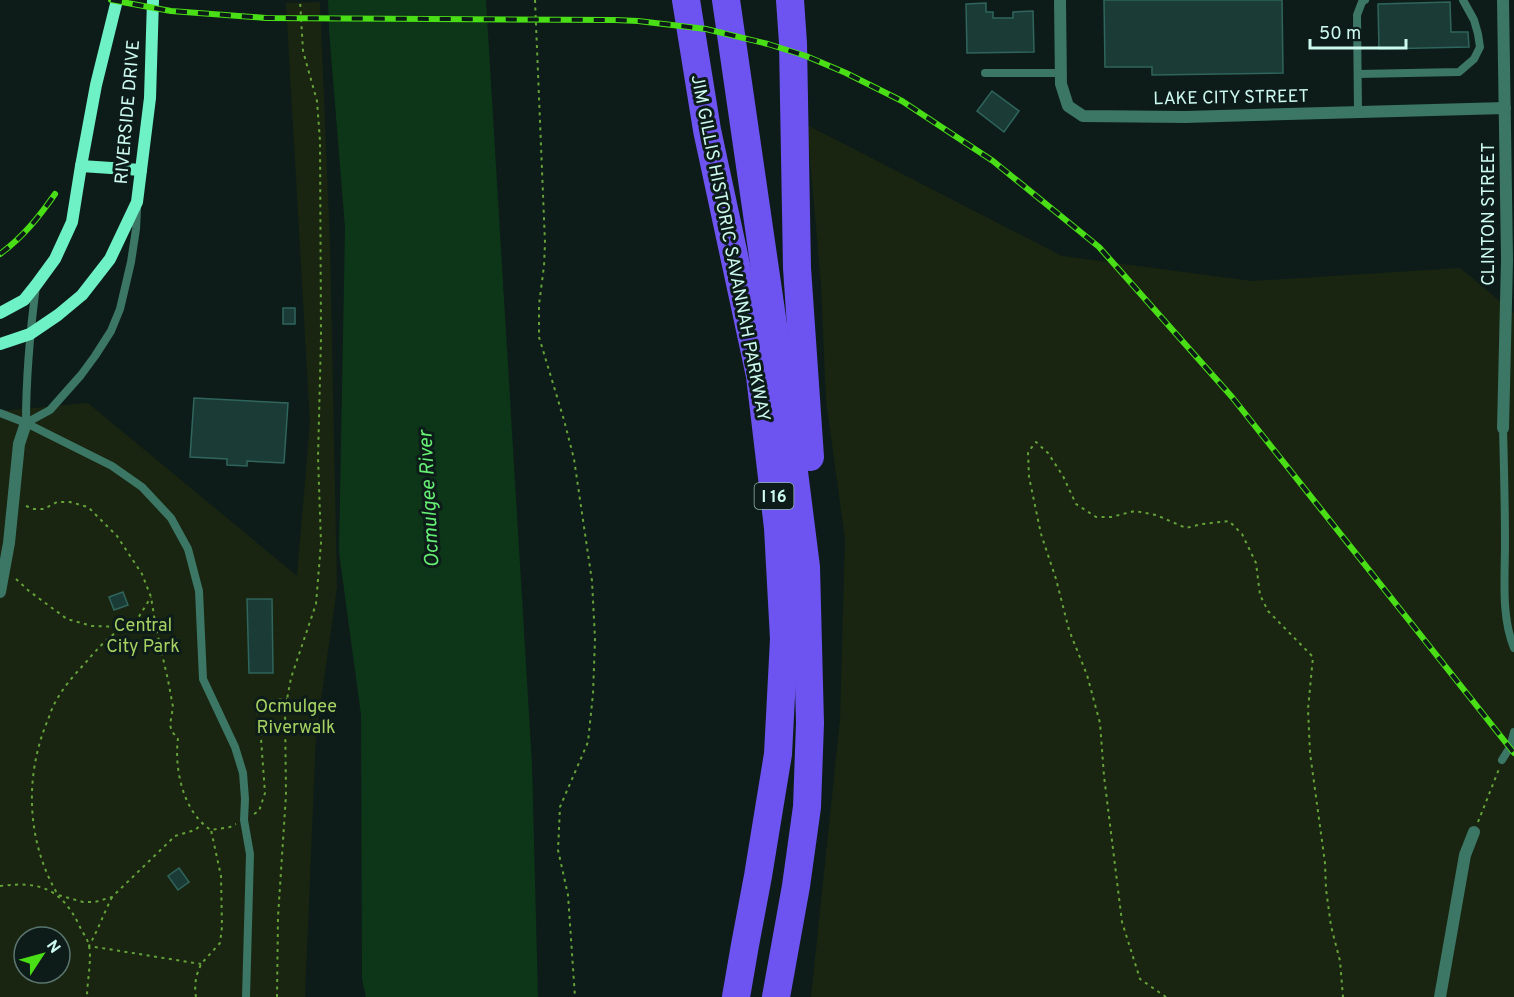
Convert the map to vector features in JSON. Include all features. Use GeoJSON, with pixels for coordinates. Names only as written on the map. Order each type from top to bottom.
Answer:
{"type":"FeatureCollection","features":[{"type":"Feature","properties":{"kind":"highway"},"geometry":{"type":"LineString","coordinates":[[668,0],[680,53],[707,130]]}},
{"type":"Feature","properties":{"kind":"highway","name":"JIM GILLIS HISTORIC SAVANNAH PARKWAY"},"geometry":{"type":"LineString","coordinates":[[686,0],[707,130],[760,376],[778,528],[784,639],[778,754],[736,997]]}},
{"type":"Feature","properties":{"kind":"highway","name":"JIM GILLIS HISTORIC SAVANNAH PARKWAY"},"geometry":{"type":"LineString","coordinates":[[726,0],[806,567],[810,723],[807,807],[796,886],[776,997]]}},
{"type":"Feature","properties":{"kind":"highway"},"geometry":{"type":"LineString","coordinates":[[790,0],[793,43],[797,268],[812,485],[806,567]]}},
{"type":"Feature","properties":{"kind":"street","name":"RIVERSIDE DRIVE"},"geometry":{"type":"LineString","coordinates":[[0,313],[24,300],[36,285],[55,259],[72,222],[96,85],[117,0]]}},
{"type":"Feature","properties":{"kind":"street","name":"RIVERSIDE DRIVE"},"geometry":{"type":"LineString","coordinates":[[0,344],[30,334],[82,295],[110,259],[137,202],[150,98],[153,0]]}},
{"type":"Feature","properties":{"kind":"street","name":"LAKE CITY STREET"},"geometry":{"type":"LineString","coordinates":[[1060,0],[1061,84],[1068,106],[1083,116],[1185,117],[1505,108]]}},
{"type":"Feature","properties":{"kind":"street","name":"CLINTON STREET"},"geometry":{"type":"LineString","coordinates":[[1503,0],[1505,108],[1510,197],[1510,261],[1503,428]]}},
{"type":"Feature","properties":{"kind":"street"},"geometry":{"type":"LineString","coordinates":[[81,166],[141,170]]}},
{"type":"Feature","properties":{"kind":"street"},"geometry":{"type":"LineString","coordinates":[[0,592],[9,543],[19,444],[26,423]]}},
{"type":"Feature","properties":{"kind":"street"},"geometry":{"type":"LineString","coordinates":[[1440,997],[1465,855],[1474,831]]}},
{"type":"Feature","properties":{"kind":"lane"},"geometry":{"type":"LineString","coordinates":[[1358,112],[1357,15],[1365,0]]}},
{"type":"Feature","properties":{"kind":"lane"},"geometry":{"type":"LineString","coordinates":[[1358,74],[1459,72],[1474,59],[1480,47],[1474,20],[1463,0]]}},
{"type":"Feature","properties":{"kind":"lane"},"geometry":{"type":"LineString","coordinates":[[985,73],[1060,73]]}},
{"type":"Feature","properties":{"kind":"lane"},"geometry":{"type":"LineString","coordinates":[[26,423],[50,410],[81,375],[111,331],[120,309],[131,262],[137,202]]}},
{"type":"Feature","properties":{"kind":"lane"},"geometry":{"type":"LineString","coordinates":[[26,423],[30,334],[36,285]]}},
{"type":"Feature","properties":{"kind":"lane"},"geometry":{"type":"LineString","coordinates":[[0,413],[26,423],[112,466],[142,488],[171,518],[188,549],[199,591],[203,679],[235,747],[243,773],[244,820],[250,854],[246,997]]}},
{"type":"Feature","properties":{"kind":"lane"},"geometry":{"type":"LineString","coordinates":[[1503,428],[1505,604],[1514,648]]}},
{"type":"Feature","properties":{"kind":"lane"},"geometry":{"type":"LineString","coordinates":[[1502,760],[1510,747],[1514,732]]}},
{"type":"Feature","properties":{"kind":"path"},"geometry":{"type":"LineString","coordinates":[[277,997],[278,917],[286,795],[285,710],[291,678],[316,604],[321,543],[318,457],[321,338],[320,141],[317,101],[303,51],[300,0]]}},
{"type":"Feature","properties":{"kind":"path"},"geometry":{"type":"LineString","coordinates":[[535,0],[545,243],[538,305],[539,337],[574,459],[592,581],[595,639],[588,742],[560,807],[558,850],[568,895],[575,997]]}},
{"type":"Feature","properties":{"kind":"path"},"geometry":{"type":"LineString","coordinates":[[1166,997],[1140,978],[1122,922],[1104,777],[1100,723],[1087,675],[1069,630],[1039,524],[1029,477],[1028,452],[1036,442],[1048,453],[1063,476],[1076,504],[1096,517],[1111,517],[1134,511],[1156,515],[1186,528],[1228,521],[1242,534],[1256,563],[1260,595],[1268,611],[1313,657],[1308,709],[1310,753],[1331,926],[1340,961],[1343,997]]}},
{"type":"Feature","properties":{"kind":"path"},"geometry":{"type":"LineString","coordinates":[[13,502],[34,509],[45,508],[57,502],[70,501],[88,507],[117,536],[142,574],[151,597],[173,707],[170,725],[172,732],[178,738],[176,751],[180,776],[186,796],[195,813],[212,830],[221,876],[220,943],[201,964],[196,977],[196,997]]}},
{"type":"Feature","properties":{"kind":"path"},"geometry":{"type":"LineString","coordinates":[[4,568],[29,591],[67,619],[92,626],[124,627],[135,624],[156,628]]}},
{"type":"Feature","properties":{"kind":"path"},"geometry":{"type":"LineString","coordinates":[[135,624],[151,597]]}},
{"type":"Feature","properties":{"kind":"path"},"geometry":{"type":"LineString","coordinates":[[87,997],[89,946],[72,911],[57,895],[40,856],[31,797],[33,769],[42,734],[55,701],[97,649],[124,627]]}},
{"type":"Feature","properties":{"kind":"path"},"geometry":{"type":"LineString","coordinates":[[212,830],[230,827],[259,812],[265,793],[257,712],[262,701],[287,699]]}},
{"type":"Feature","properties":{"kind":"path"},"geometry":{"type":"LineString","coordinates":[[1474,831],[1502,760]]}},
{"type":"Feature","properties":{"kind":"path"},"geometry":{"type":"LineString","coordinates":[[89,946],[112,897],[176,836],[195,830],[203,823]]}},
{"type":"Feature","properties":{"kind":"path"},"geometry":{"type":"LineString","coordinates":[[0,886],[20,884],[40,886],[57,895],[83,902],[95,902],[112,897]]}},
{"type":"Feature","properties":{"kind":"path"},"geometry":{"type":"LineString","coordinates":[[89,946],[201,964]]}},
{"type":"Feature","properties":{"kind":"green space","name":"Central City Park"},"geometry":{"type":"Polygon","coordinates":[[[320,2],[330,244],[337,588],[316,735],[305,997],[0,997],[0,411],[88,403],[297,576],[310,423],[286,3],[320,2]]]}},
{"type":"Feature","properties":{"kind":"green space"},"geometry":{"type":"Polygon","coordinates":[[[807,125],[1062,256],[1252,281],[1460,268],[1514,313],[1514,997],[811,997],[840,720],[845,539],[826,400],[821,284],[807,125]]]}},
{"type":"Feature","properties":{"kind":"water","name":"Ocmulgee River"},"geometry":{"type":"Polygon","coordinates":[[[328,0],[486,0],[532,764],[538,997],[366,997],[362,979],[361,715],[339,552],[345,228],[328,0]]]}},
{"type":"Feature","properties":{"kind":"building"},"geometry":{"type":"Polygon","coordinates":[[[1104,0],[1282,0],[1283,73],[1152,75],[1152,67],[1105,67],[1104,0]]]}},
{"type":"Feature","properties":{"kind":"building"},"geometry":{"type":"Polygon","coordinates":[[[1450,2],[1451,32],[1468,32],[1469,47],[1379,49],[1378,4],[1450,2]]]}},
{"type":"Feature","properties":{"kind":"building"},"geometry":{"type":"Polygon","coordinates":[[[986,3],[986,12],[993,12],[993,18],[1013,18],[1013,12],[1033,11],[1034,52],[967,53],[966,4],[986,3]]]}},
{"type":"Feature","properties":{"kind":"building"},"geometry":{"type":"Polygon","coordinates":[[[992,91],[1019,111],[1004,132],[977,111],[992,91]]]}},
{"type":"Feature","properties":{"kind":"building"},"geometry":{"type":"Polygon","coordinates":[[[283,308],[295,308],[295,324],[283,324],[283,308]]]}},
{"type":"Feature","properties":{"kind":"building"},"geometry":{"type":"Polygon","coordinates":[[[194,398],[288,403],[284,463],[247,461],[247,466],[227,465],[227,459],[190,457],[194,398]]]}},
{"type":"Feature","properties":{"kind":"building"},"geometry":{"type":"Polygon","coordinates":[[[123,592],[128,605],[114,610],[109,597],[123,592]]]}},
{"type":"Feature","properties":{"kind":"building"},"geometry":{"type":"Polygon","coordinates":[[[247,599],[272,599],[273,673],[249,673],[247,599]]]}},
{"type":"Feature","properties":{"kind":"building"},"geometry":{"type":"Polygon","coordinates":[[[179,868],[189,882],[178,890],[168,876],[179,868]]]}},
{"type":"Feature","properties":{"kind":"railway"},"geometry":{"type":"LineString","coordinates":[[111,0],[171,11],[266,18],[615,20],[706,29],[806,56],[902,101],[993,161],[1099,247],[1232,397],[1514,753]]}},
{"type":"Feature","properties":{"kind":"railway"},"geometry":{"type":"LineString","coordinates":[[0,254],[30,226],[55,194]]}},
{"type":"Feature","properties":{"kind":"park label","name":"Ocmulgee Riverwalk"},"geometry":{"type":"Point","coordinates":[296,716]}}]}
